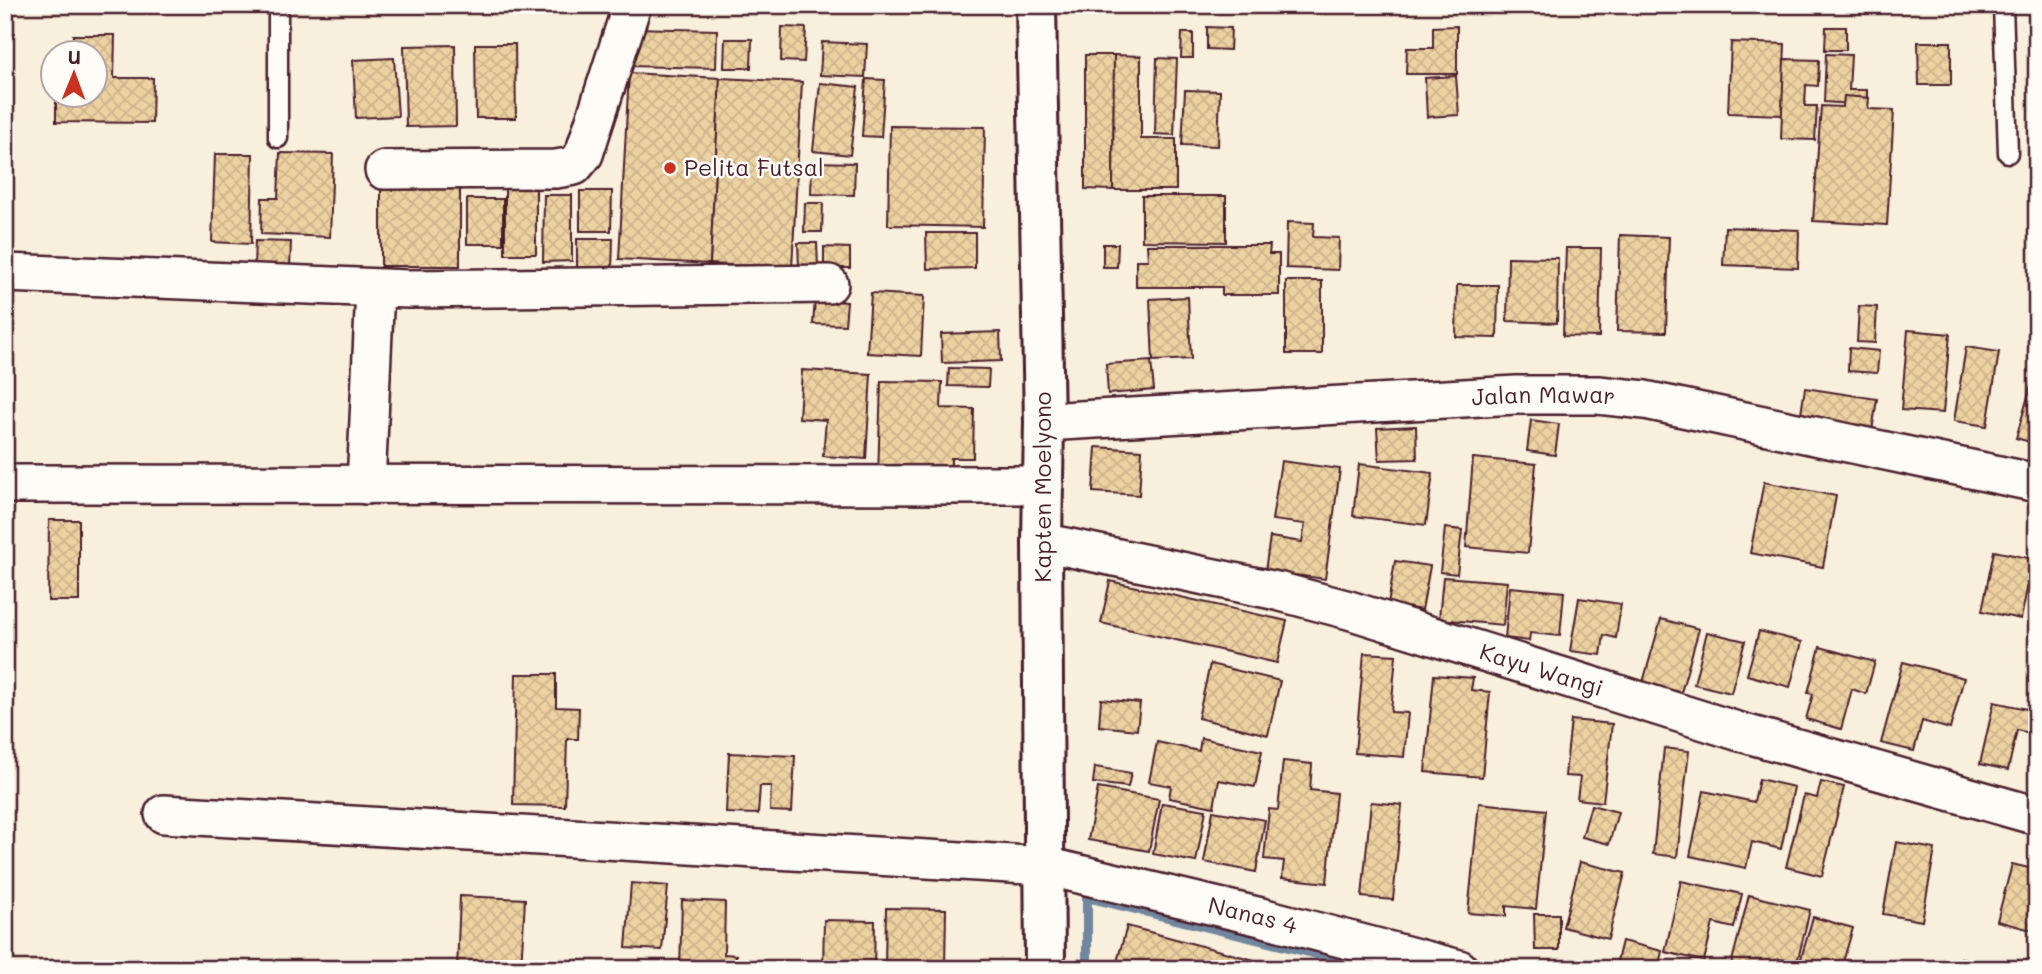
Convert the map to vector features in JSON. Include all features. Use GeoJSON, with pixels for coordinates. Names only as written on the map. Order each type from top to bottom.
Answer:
{"type":"FeatureCollection","features":[{"type":"Feature","properties":{"kind":"street"},"geometry":{"type":"LineString","coordinates":[[384,170],[556,169],[574,166],[584,154],[632,5]]}},
{"type":"Feature","properties":{"kind":"street","name":"Kapten Moelyono"},"geometry":{"type":"LineString","coordinates":[[1037,5],[1044,422],[1042,542],[1045,969]]}},
{"type":"Feature","properties":{"kind":"street"},"geometry":{"type":"LineString","coordinates":[[5,274],[375,289],[829,284]]}},
{"type":"Feature","properties":{"kind":"street"},"geometry":{"type":"LineString","coordinates":[[366,485],[375,289]]}},
{"type":"Feature","properties":{"kind":"street","name":"Jalan Mawar"},"geometry":{"type":"LineString","coordinates":[[1044,422],[1516,395],[1598,395],[1658,403],[2037,483]]}},
{"type":"Feature","properties":{"kind":"street"},"geometry":{"type":"LineString","coordinates":[[5,484],[1044,485]]}},
{"type":"Feature","properties":{"kind":"street","name":"Kayu Wangi"},"geometry":{"type":"LineString","coordinates":[[1042,542],[1277,591],[1349,610],[1738,732],[2037,816]]}},
{"type":"Feature","properties":{"kind":"street","name":"Nanas 4"},"geometry":{"type":"LineString","coordinates":[[164,814],[1045,866],[1261,917],[1459,969]]}},
{"type":"Feature","properties":{"kind":"lane"},"geometry":{"type":"LineString","coordinates":[[278,5],[278,138]]}},
{"type":"Feature","properties":{"kind":"lane"},"geometry":{"type":"LineString","coordinates":[[2003,5],[2008,153]]}},
{"type":"Feature","properties":{"kind":"building"},"geometry":{"type":"Polygon","coordinates":[[[1457,26],[1457,74],[1406,74],[1407,48],[1433,48],[1433,27],[1457,26]]]}},
{"type":"Feature","properties":{"kind":"building"},"geometry":{"type":"Polygon","coordinates":[[[782,27],[806,28],[804,62],[781,61],[782,27]]]}},
{"type":"Feature","properties":{"kind":"building"},"geometry":{"type":"Polygon","coordinates":[[[1207,27],[1231,28],[1230,50],[1207,49],[1207,27]]]}},
{"type":"Feature","properties":{"kind":"building"},"geometry":{"type":"Polygon","coordinates":[[[1826,27],[1846,27],[1846,50],[1825,50],[1826,27]]]}},
{"type":"Feature","properties":{"kind":"building"},"geometry":{"type":"Polygon","coordinates":[[[630,28],[717,30],[716,68],[629,66],[630,28]]]}},
{"type":"Feature","properties":{"kind":"building"},"geometry":{"type":"Polygon","coordinates":[[[1182,33],[1193,33],[1193,58],[1181,58],[1182,33]]]}},
{"type":"Feature","properties":{"kind":"building"},"geometry":{"type":"Polygon","coordinates":[[[73,35],[115,35],[114,78],[153,78],[152,123],[56,122],[56,108],[108,108],[108,38],[73,38],[73,35]]]}},
{"type":"Feature","properties":{"kind":"building"},"geometry":{"type":"Polygon","coordinates":[[[725,39],[752,39],[751,68],[724,68],[725,39]]]}},
{"type":"Feature","properties":{"kind":"building"},"geometry":{"type":"Polygon","coordinates":[[[822,42],[867,44],[865,77],[820,75],[822,42]]]}},
{"type":"Feature","properties":{"kind":"building"},"geometry":{"type":"Polygon","coordinates":[[[1731,42],[1785,44],[1782,115],[1728,113],[1731,42]]]}},
{"type":"Feature","properties":{"kind":"building"},"geometry":{"type":"Polygon","coordinates":[[[1918,42],[1951,42],[1951,85],[1919,85],[1918,42]]]}},
{"type":"Feature","properties":{"kind":"building"},"geometry":{"type":"Polygon","coordinates":[[[475,44],[515,44],[516,118],[476,118],[475,44]]]}},
{"type":"Feature","properties":{"kind":"building"},"geometry":{"type":"Polygon","coordinates":[[[455,45],[456,126],[406,127],[404,46],[455,45]]]}},
{"type":"Feature","properties":{"kind":"building"},"geometry":{"type":"Polygon","coordinates":[[[1826,54],[1851,55],[1849,90],[1867,90],[1867,105],[1824,102],[1826,54]]]}},
{"type":"Feature","properties":{"kind":"building"},"geometry":{"type":"Polygon","coordinates":[[[1085,55],[1114,55],[1113,190],[1085,189],[1085,55]]]}},
{"type":"Feature","properties":{"kind":"building"},"geometry":{"type":"Polygon","coordinates":[[[1114,55],[1141,56],[1141,139],[1176,139],[1176,190],[1113,190],[1114,55]]]}},
{"type":"Feature","properties":{"kind":"building"},"geometry":{"type":"Polygon","coordinates":[[[394,58],[398,116],[356,118],[353,60],[394,58]]]}},
{"type":"Feature","properties":{"kind":"building"},"geometry":{"type":"Polygon","coordinates":[[[1157,58],[1177,59],[1174,135],[1155,134],[1157,58]]]}},
{"type":"Feature","properties":{"kind":"building"},"geometry":{"type":"Polygon","coordinates":[[[1784,59],[1819,60],[1818,86],[1806,85],[1805,106],[1817,106],[1815,140],[1781,139],[1784,59]]]}},
{"type":"Feature","properties":{"kind":"building","name":"Pelita Futsal"},"geometry":{"type":"Polygon","coordinates":[[[629,73],[720,78],[710,264],[619,259],[629,73]]]}},
{"type":"Feature","properties":{"kind":"building"},"geometry":{"type":"Polygon","coordinates":[[[1456,76],[1459,115],[1427,117],[1425,78],[1456,76]]]}},
{"type":"Feature","properties":{"kind":"building","name":"Pelita Futsal"},"geometry":{"type":"Polygon","coordinates":[[[720,78],[802,82],[792,268],[710,264],[720,78]]]}},
{"type":"Feature","properties":{"kind":"building"},"geometry":{"type":"Polygon","coordinates":[[[866,79],[885,80],[881,137],[862,136],[866,79]]]}},
{"type":"Feature","properties":{"kind":"building"},"geometry":{"type":"Polygon","coordinates":[[[820,83],[858,87],[850,155],[813,151],[820,83]]]}},
{"type":"Feature","properties":{"kind":"building"},"geometry":{"type":"Polygon","coordinates":[[[1185,90],[1220,91],[1218,146],[1182,145],[1185,90]]]}},
{"type":"Feature","properties":{"kind":"building"},"geometry":{"type":"Polygon","coordinates":[[[1844,96],[1869,98],[1868,109],[1894,110],[1887,225],[1813,221],[1821,106],[1843,107],[1844,96]]]}},
{"type":"Feature","properties":{"kind":"building"},"geometry":{"type":"Polygon","coordinates":[[[890,126],[985,127],[983,227],[888,225],[890,126]]]}},
{"type":"Feature","properties":{"kind":"building"},"geometry":{"type":"Polygon","coordinates":[[[280,153],[333,154],[330,237],[261,234],[262,198],[278,198],[280,153]]]}},
{"type":"Feature","properties":{"kind":"building"},"geometry":{"type":"Polygon","coordinates":[[[215,154],[253,154],[251,244],[212,242],[215,154]]]}},
{"type":"Feature","properties":{"kind":"building"},"geometry":{"type":"Polygon","coordinates":[[[812,162],[855,163],[854,195],[811,194],[812,162]]]}},
{"type":"Feature","properties":{"kind":"building"},"geometry":{"type":"Polygon","coordinates":[[[505,182],[536,182],[536,254],[505,254],[505,182]]]}},
{"type":"Feature","properties":{"kind":"building"},"geometry":{"type":"Polygon","coordinates":[[[381,184],[460,184],[460,266],[381,266],[381,184]]]}},
{"type":"Feature","properties":{"kind":"building"},"geometry":{"type":"Polygon","coordinates":[[[580,191],[612,191],[611,231],[580,231],[580,191]]]}},
{"type":"Feature","properties":{"kind":"building"},"geometry":{"type":"Polygon","coordinates":[[[544,195],[572,195],[572,261],[543,262],[544,195]]]}},
{"type":"Feature","properties":{"kind":"building"},"geometry":{"type":"Polygon","coordinates":[[[1142,196],[1226,196],[1226,242],[1142,241],[1142,196]]]}},
{"type":"Feature","properties":{"kind":"building"},"geometry":{"type":"Polygon","coordinates":[[[467,199],[503,199],[503,244],[467,244],[467,199]]]}},
{"type":"Feature","properties":{"kind":"building"},"geometry":{"type":"Polygon","coordinates":[[[805,203],[823,203],[822,232],[804,232],[805,203]]]}},
{"type":"Feature","properties":{"kind":"building"},"geometry":{"type":"Polygon","coordinates":[[[1287,222],[1314,223],[1313,237],[1339,238],[1338,270],[1286,268],[1287,222]]]}},
{"type":"Feature","properties":{"kind":"building"},"geometry":{"type":"Polygon","coordinates":[[[1725,227],[1799,230],[1798,268],[1723,265],[1725,227]]]}},
{"type":"Feature","properties":{"kind":"building"},"geometry":{"type":"Polygon","coordinates":[[[926,233],[975,233],[975,268],[927,269],[926,233]]]}},
{"type":"Feature","properties":{"kind":"building"},"geometry":{"type":"Polygon","coordinates":[[[1620,235],[1669,237],[1666,332],[1617,331],[1620,235]]]}},
{"type":"Feature","properties":{"kind":"building"},"geometry":{"type":"Polygon","coordinates":[[[577,239],[613,239],[612,270],[577,270],[577,239]]]}},
{"type":"Feature","properties":{"kind":"building"},"geometry":{"type":"Polygon","coordinates":[[[255,241],[291,242],[290,268],[254,267],[255,241]]]}},
{"type":"Feature","properties":{"kind":"building"},"geometry":{"type":"Polygon","coordinates":[[[798,243],[817,243],[818,267],[799,267],[798,243]]]}},
{"type":"Feature","properties":{"kind":"building"},"geometry":{"type":"Polygon","coordinates":[[[1103,244],[1118,244],[1117,267],[1103,267],[1103,244]]]}},
{"type":"Feature","properties":{"kind":"building"},"geometry":{"type":"Polygon","coordinates":[[[1147,245],[1270,245],[1269,254],[1279,254],[1279,295],[1222,295],[1222,287],[1136,287],[1136,260],[1148,260],[1147,245]]]}},
{"type":"Feature","properties":{"kind":"building"},"geometry":{"type":"Polygon","coordinates":[[[824,247],[850,248],[850,268],[824,268],[824,247]]]}},
{"type":"Feature","properties":{"kind":"building"},"geometry":{"type":"Polygon","coordinates":[[[1566,248],[1601,248],[1599,337],[1563,336],[1566,248]]]}},
{"type":"Feature","properties":{"kind":"building"},"geometry":{"type":"Polygon","coordinates":[[[1508,257],[1558,258],[1557,323],[1507,321],[1508,257]]]}},
{"type":"Feature","properties":{"kind":"building"},"geometry":{"type":"Polygon","coordinates":[[[1286,281],[1322,281],[1322,354],[1286,354],[1286,281]]]}},
{"type":"Feature","properties":{"kind":"building"},"geometry":{"type":"Polygon","coordinates":[[[1457,285],[1498,285],[1497,338],[1456,337],[1457,285]]]}},
{"type":"Feature","properties":{"kind":"building"},"geometry":{"type":"Polygon","coordinates":[[[871,293],[924,296],[921,356],[867,353],[871,293]]]}},
{"type":"Feature","properties":{"kind":"building"},"geometry":{"type":"Polygon","coordinates":[[[1188,297],[1191,359],[1153,361],[1150,299],[1188,297]]]}},
{"type":"Feature","properties":{"kind":"building"},"geometry":{"type":"Polygon","coordinates":[[[815,300],[847,302],[845,325],[813,324],[815,300]]]}},
{"type":"Feature","properties":{"kind":"building"},"geometry":{"type":"Polygon","coordinates":[[[1859,306],[1877,307],[1875,343],[1857,342],[1859,306]]]}},
{"type":"Feature","properties":{"kind":"building"},"geometry":{"type":"Polygon","coordinates":[[[1908,330],[1950,334],[1943,413],[1901,410],[1908,330]]]}},
{"type":"Feature","properties":{"kind":"building"},"geometry":{"type":"Polygon","coordinates":[[[1000,332],[1001,361],[942,363],[941,334],[1000,332]]]}},
{"type":"Feature","properties":{"kind":"building"},"geometry":{"type":"Polygon","coordinates":[[[1966,347],[1999,352],[1987,426],[1954,421],[1966,347]]]}},
{"type":"Feature","properties":{"kind":"building"},"geometry":{"type":"Polygon","coordinates":[[[1849,348],[1879,351],[1877,373],[1848,371],[1849,348]]]}},
{"type":"Feature","properties":{"kind":"building"},"geometry":{"type":"Polygon","coordinates":[[[1151,361],[1154,390],[1108,394],[1106,364],[1151,361]]]}},
{"type":"Feature","properties":{"kind":"building"},"geometry":{"type":"Polygon","coordinates":[[[2037,365],[2037,444],[2016,438],[2037,365]]]}},
{"type":"Feature","properties":{"kind":"building"},"geometry":{"type":"Polygon","coordinates":[[[949,368],[989,369],[988,387],[948,386],[949,368]]]}},
{"type":"Feature","properties":{"kind":"building"},"geometry":{"type":"Polygon","coordinates":[[[802,370],[871,374],[866,459],[823,456],[826,420],[799,418],[802,370]]]}},
{"type":"Feature","properties":{"kind":"building"},"geometry":{"type":"Polygon","coordinates":[[[881,381],[942,382],[941,408],[974,409],[973,458],[951,458],[951,478],[878,476],[881,381]]]}},
{"type":"Feature","properties":{"kind":"building"},"geometry":{"type":"Polygon","coordinates":[[[1805,388],[1877,399],[1872,431],[1800,420],[1805,388]]]}},
{"type":"Feature","properties":{"kind":"building"},"geometry":{"type":"Polygon","coordinates":[[[1531,420],[1559,424],[1555,455],[1527,451],[1531,420]]]}},
{"type":"Feature","properties":{"kind":"building"},"geometry":{"type":"Polygon","coordinates":[[[1416,426],[1417,459],[1379,460],[1377,428],[1416,426]]]}},
{"type":"Feature","properties":{"kind":"building"},"geometry":{"type":"Polygon","coordinates":[[[1096,447],[1142,450],[1139,495],[1093,492],[1096,447]]]}},
{"type":"Feature","properties":{"kind":"building"},"geometry":{"type":"Polygon","coordinates":[[[1473,458],[1536,464],[1528,553],[1466,547],[1473,458]]]}},
{"type":"Feature","properties":{"kind":"building"},"geometry":{"type":"Polygon","coordinates":[[[1281,461],[1340,469],[1325,579],[1265,571],[1270,537],[1302,542],[1305,524],[1272,520],[1281,461]]]}},
{"type":"Feature","properties":{"kind":"building"},"geometry":{"type":"Polygon","coordinates":[[[1359,464],[1433,473],[1426,525],[1353,516],[1359,464]]]}},
{"type":"Feature","properties":{"kind":"building"},"geometry":{"type":"Polygon","coordinates":[[[1764,482],[1836,496],[1823,567],[1750,553],[1764,482]]]}},
{"type":"Feature","properties":{"kind":"building"},"geometry":{"type":"Polygon","coordinates":[[[49,520],[79,520],[79,601],[48,601],[49,520]]]}},
{"type":"Feature","properties":{"kind":"building"},"geometry":{"type":"Polygon","coordinates":[[[1445,528],[1462,530],[1457,574],[1440,572],[1445,528]]]}},
{"type":"Feature","properties":{"kind":"building"},"geometry":{"type":"Polygon","coordinates":[[[1994,551],[2033,559],[2021,619],[1982,611],[1994,551]]]}},
{"type":"Feature","properties":{"kind":"building"},"geometry":{"type":"Polygon","coordinates":[[[1395,561],[1430,566],[1422,610],[1388,604],[1395,561]]]}},
{"type":"Feature","properties":{"kind":"building"},"geometry":{"type":"Polygon","coordinates":[[[1443,577],[1507,582],[1503,625],[1439,619],[1443,577]]]}},
{"type":"Feature","properties":{"kind":"building"},"geometry":{"type":"Polygon","coordinates":[[[1110,581],[1287,621],[1277,663],[1101,623],[1110,581]]]}},
{"type":"Feature","properties":{"kind":"building"},"geometry":{"type":"Polygon","coordinates":[[[1510,587],[1564,592],[1560,636],[1530,633],[1529,641],[1505,638],[1510,587]]]}},
{"type":"Feature","properties":{"kind":"building"},"geometry":{"type":"Polygon","coordinates":[[[1579,598],[1621,604],[1616,638],[1604,635],[1601,655],[1570,651],[1579,598]]]}},
{"type":"Feature","properties":{"kind":"building"},"geometry":{"type":"Polygon","coordinates":[[[1661,619],[1699,629],[1680,696],[1642,686],[1661,619]]]}},
{"type":"Feature","properties":{"kind":"building"},"geometry":{"type":"Polygon","coordinates":[[[1759,631],[1802,642],[1790,687],[1747,675],[1759,631]]]}},
{"type":"Feature","properties":{"kind":"building"},"geometry":{"type":"Polygon","coordinates":[[[1707,632],[1745,641],[1731,693],[1694,684],[1707,632]]]}},
{"type":"Feature","properties":{"kind":"building"},"geometry":{"type":"Polygon","coordinates":[[[1820,647],[1875,662],[1866,694],[1852,689],[1841,729],[1806,719],[1813,694],[1808,693],[1820,647]]]}},
{"type":"Feature","properties":{"kind":"building"},"geometry":{"type":"Polygon","coordinates":[[[1364,653],[1396,655],[1391,712],[1408,713],[1404,757],[1355,753],[1364,653]]]}},
{"type":"Feature","properties":{"kind":"building"},"geometry":{"type":"Polygon","coordinates":[[[1903,662],[1964,678],[1950,729],[1922,721],[1914,751],[1881,743],[1903,662]]]}},
{"type":"Feature","properties":{"kind":"building"},"geometry":{"type":"Polygon","coordinates":[[[1210,664],[1280,681],[1268,735],[1198,718],[1210,664]]]}},
{"type":"Feature","properties":{"kind":"building"},"geometry":{"type":"Polygon","coordinates":[[[516,674],[556,674],[556,707],[579,708],[578,739],[567,739],[565,806],[513,805],[516,674]]]}},
{"type":"Feature","properties":{"kind":"building"},"geometry":{"type":"Polygon","coordinates":[[[1434,675],[1473,678],[1471,690],[1490,692],[1482,777],[1425,772],[1434,675]]]}},
{"type":"Feature","properties":{"kind":"building"},"geometry":{"type":"Polygon","coordinates":[[[1101,699],[1140,703],[1137,730],[1099,726],[1101,699]]]}},
{"type":"Feature","properties":{"kind":"building"},"geometry":{"type":"Polygon","coordinates":[[[1994,702],[2037,711],[2034,734],[2017,730],[2008,770],[1980,764],[1994,702]]]}},
{"type":"Feature","properties":{"kind":"building"},"geometry":{"type":"Polygon","coordinates":[[[1571,720],[1612,724],[1603,802],[1577,799],[1580,777],[1565,776],[1571,720]]]}},
{"type":"Feature","properties":{"kind":"building"},"geometry":{"type":"Polygon","coordinates":[[[1201,738],[1262,751],[1255,787],[1219,780],[1214,807],[1169,798],[1171,786],[1149,782],[1157,742],[1199,751],[1201,738]]]}},
{"type":"Feature","properties":{"kind":"building"},"geometry":{"type":"Polygon","coordinates":[[[1664,748],[1689,751],[1677,857],[1653,854],[1664,748]]]}},
{"type":"Feature","properties":{"kind":"building"},"geometry":{"type":"Polygon","coordinates":[[[729,753],[795,756],[792,812],[770,811],[771,786],[760,786],[758,814],[726,813],[729,753]]]}},
{"type":"Feature","properties":{"kind":"building"},"geometry":{"type":"Polygon","coordinates":[[[1283,761],[1312,764],[1310,790],[1336,793],[1327,883],[1282,878],[1284,861],[1264,859],[1269,809],[1278,810],[1283,761]]]}},
{"type":"Feature","properties":{"kind":"building"},"geometry":{"type":"Polygon","coordinates":[[[1095,767],[1131,773],[1128,787],[1093,783],[1095,767]]]}},
{"type":"Feature","properties":{"kind":"building"},"geometry":{"type":"Polygon","coordinates":[[[2037,772],[2037,792],[2030,790],[2037,772]]]}},
{"type":"Feature","properties":{"kind":"building"},"geometry":{"type":"Polygon","coordinates":[[[1759,779],[1794,787],[1781,849],[1752,842],[1746,868],[1690,856],[1704,791],[1754,802],[1759,779]]]}},
{"type":"Feature","properties":{"kind":"building"},"geometry":{"type":"Polygon","coordinates":[[[1821,782],[1844,787],[1822,876],[1786,867],[1804,795],[1817,798],[1821,782]]]}},
{"type":"Feature","properties":{"kind":"building"},"geometry":{"type":"Polygon","coordinates":[[[1098,788],[1159,799],[1149,851],[1088,840],[1098,788]]]}},
{"type":"Feature","properties":{"kind":"building"},"geometry":{"type":"Polygon","coordinates":[[[1371,802],[1402,805],[1393,900],[1362,897],[1371,802]]]}},
{"type":"Feature","properties":{"kind":"building"},"geometry":{"type":"Polygon","coordinates":[[[1162,803],[1206,810],[1196,862],[1153,854],[1162,803]]]}},
{"type":"Feature","properties":{"kind":"building"},"geometry":{"type":"Polygon","coordinates":[[[1479,803],[1546,810],[1536,909],[1506,906],[1506,916],[1468,913],[1479,803]]]}},
{"type":"Feature","properties":{"kind":"building"},"geometry":{"type":"Polygon","coordinates":[[[1591,805],[1618,812],[1609,844],[1582,837],[1591,805]]]}},
{"type":"Feature","properties":{"kind":"building"},"geometry":{"type":"Polygon","coordinates":[[[1213,811],[1265,820],[1256,872],[1204,862],[1213,811]]]}},
{"type":"Feature","properties":{"kind":"building"},"geometry":{"type":"Polygon","coordinates":[[[1896,842],[1935,849],[1922,921],[1883,914],[1896,842]]]}},
{"type":"Feature","properties":{"kind":"building"},"geometry":{"type":"Polygon","coordinates":[[[1580,862],[1625,873],[1608,939],[1563,927],[1580,862]]]}},
{"type":"Feature","properties":{"kind":"building"},"geometry":{"type":"Polygon","coordinates":[[[2012,864],[2037,870],[2035,931],[1997,921],[2012,864]]]}},
{"type":"Feature","properties":{"kind":"building"},"geometry":{"type":"Polygon","coordinates":[[[1681,881],[1742,894],[1734,928],[1713,923],[1704,961],[1665,952],[1681,881]]]}},
{"type":"Feature","properties":{"kind":"building"},"geometry":{"type":"Polygon","coordinates":[[[631,883],[668,886],[662,950],[626,948],[631,883]]]}},
{"type":"Feature","properties":{"kind":"building"},"geometry":{"type":"Polygon","coordinates":[[[1749,895],[1810,910],[1797,963],[1779,959],[1777,969],[1730,969],[1749,895]]]}},
{"type":"Feature","properties":{"kind":"building"},"geometry":{"type":"Polygon","coordinates":[[[460,896],[525,899],[521,969],[457,969],[460,896]]]}},
{"type":"Feature","properties":{"kind":"building"},"geometry":{"type":"Polygon","coordinates":[[[682,900],[725,902],[724,954],[736,955],[735,969],[680,969],[682,900]]]}},
{"type":"Feature","properties":{"kind":"building"},"geometry":{"type":"Polygon","coordinates":[[[886,908],[946,909],[945,969],[885,968],[886,908]]]}},
{"type":"Feature","properties":{"kind":"building"},"geometry":{"type":"Polygon","coordinates":[[[1534,914],[1559,914],[1559,950],[1535,950],[1534,914]]]}},
{"type":"Feature","properties":{"kind":"building"},"geometry":{"type":"Polygon","coordinates":[[[1813,917],[1853,928],[1841,969],[1798,969],[1813,917]]]}},
{"type":"Feature","properties":{"kind":"building"},"geometry":{"type":"Polygon","coordinates":[[[824,920],[875,921],[874,969],[823,969],[824,920]]]}},
{"type":"Feature","properties":{"kind":"building"},"geometry":{"type":"Polygon","coordinates":[[[1127,926],[1254,960],[1252,969],[1115,969],[1127,926]]]}},
{"type":"Feature","properties":{"kind":"building"},"geometry":{"type":"Polygon","coordinates":[[[1622,941],[1662,951],[1658,969],[1615,969],[1622,941]]]}},
{"type":"Feature","properties":{"kind":"building"},"geometry":{"type":"Polygon","coordinates":[[[1961,958],[2007,969],[1959,969],[1961,958]]]}},
{"type":"Feature","properties":{"kind":"waterway"},"geometry":{"type":"LineString","coordinates":[[1087,969],[1087,897],[1377,969]]}},
{"type":"Feature","properties":{"kind":"place","name":"Pelita Futsal"},"geometry":{"type":"Point","coordinates":[670,168]}}]}
